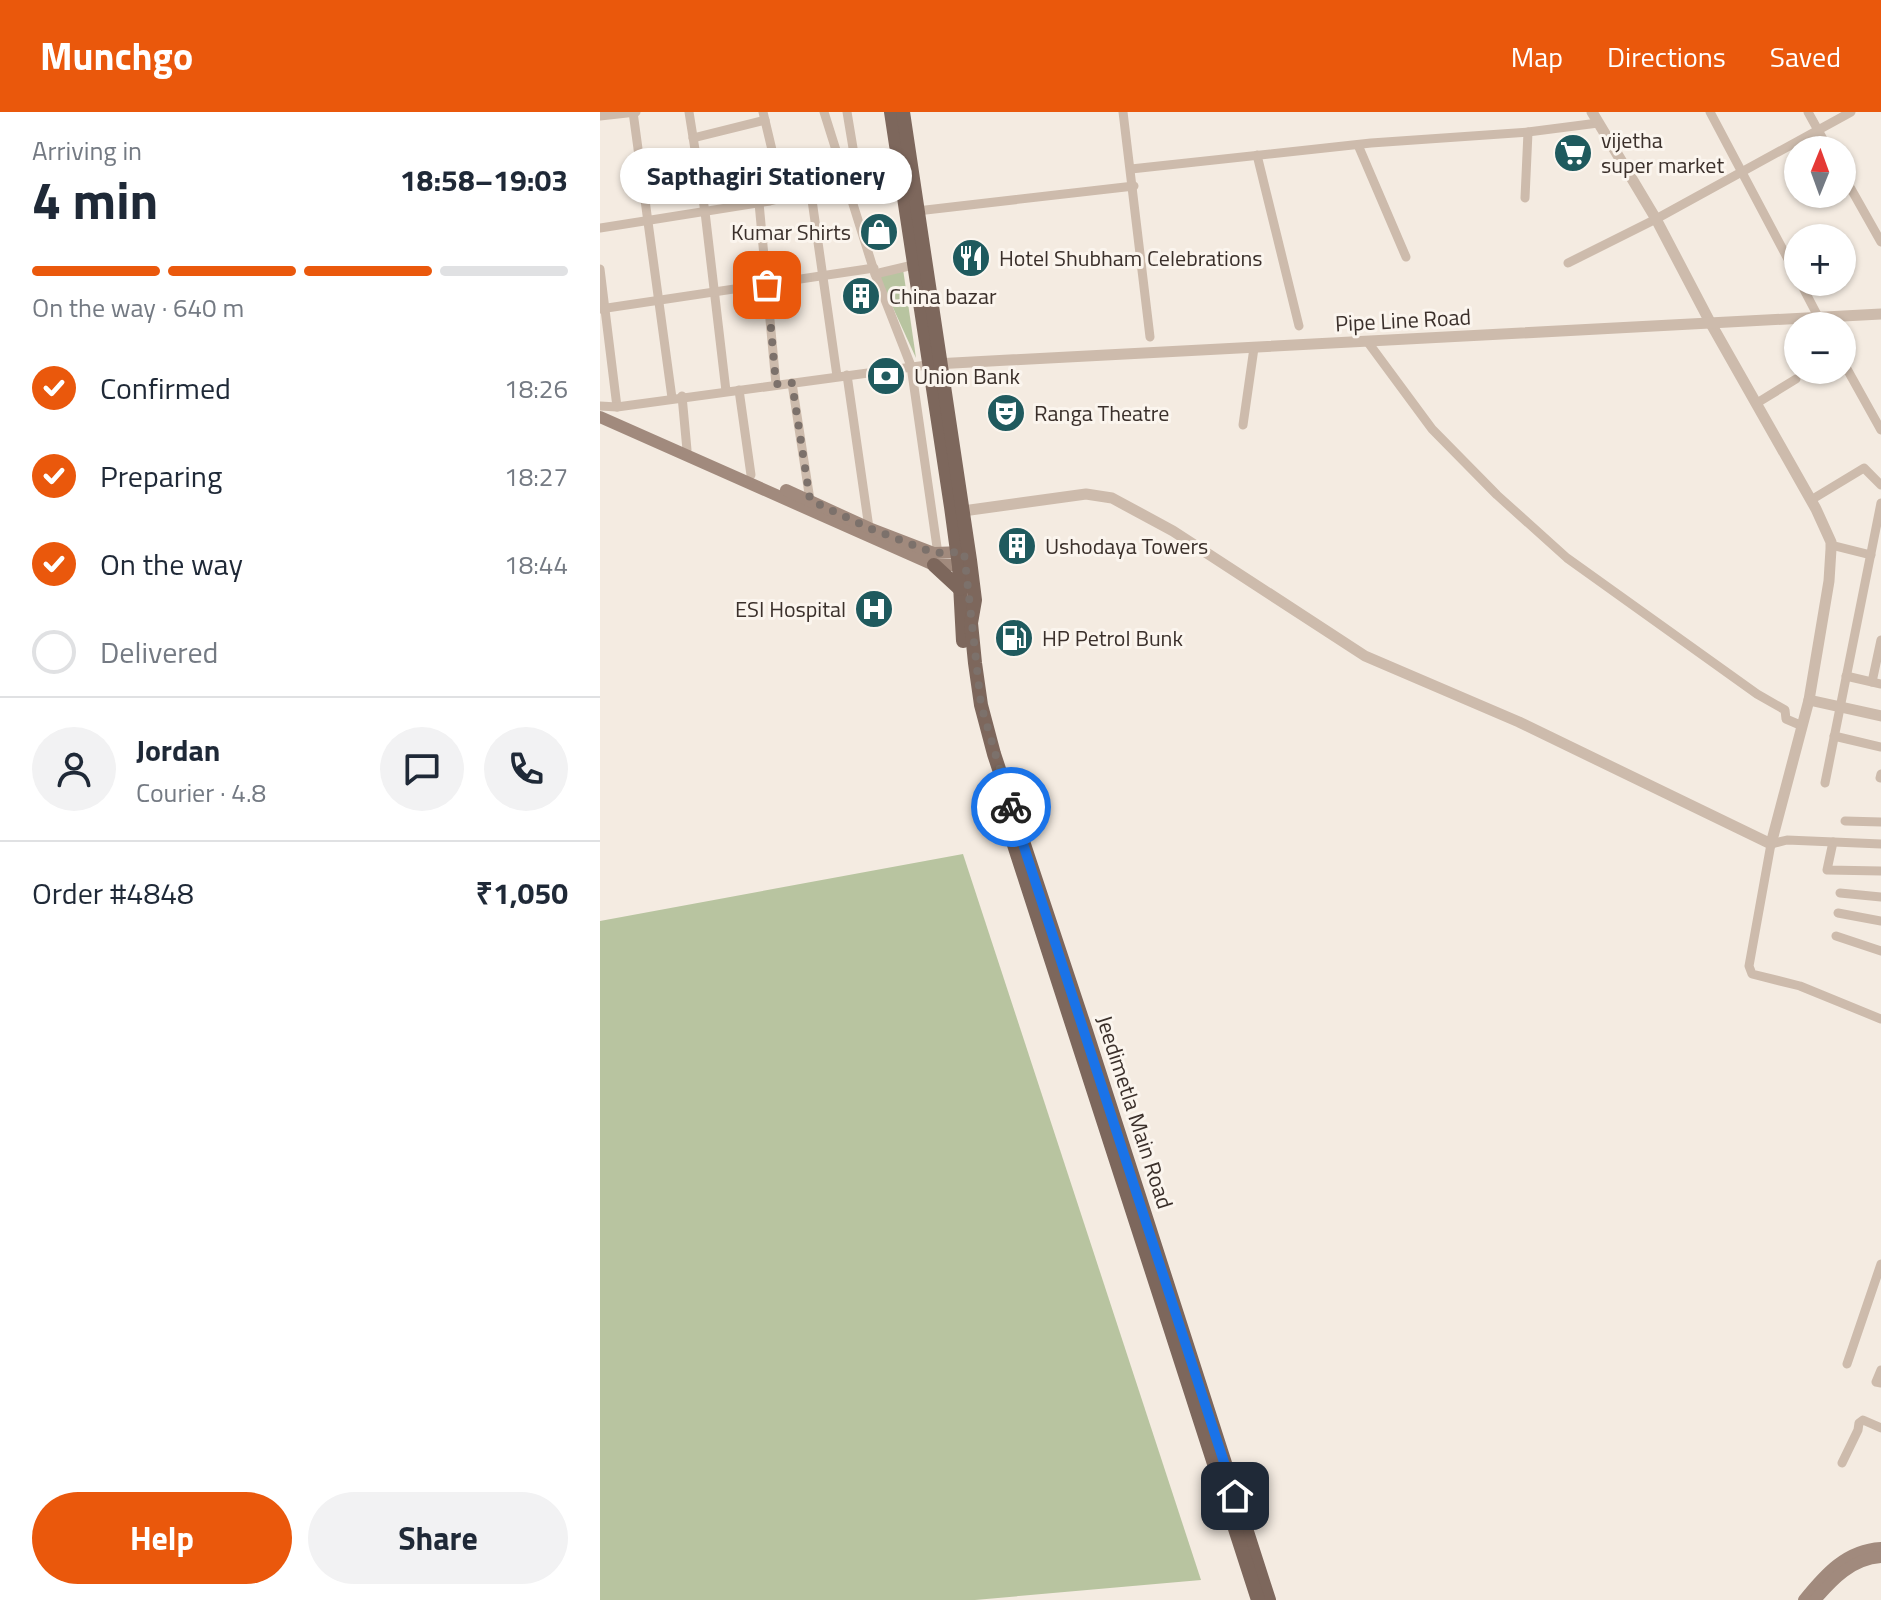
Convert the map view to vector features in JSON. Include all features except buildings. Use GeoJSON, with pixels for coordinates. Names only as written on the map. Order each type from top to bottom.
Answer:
{"type":"FeatureCollection","features":[{"type":"Feature","properties":{"kind":"main road","name":"Jeedimetla Main Road"},"geometry":{"type":"LineString","coordinates":[[891,112],[913,265],[963,511],[975,600],[971,623],[981,705],[1008,812],[1258,1600]]}},
{"type":"Feature","properties":{"kind":"main road","name":"Jeedimetla Main Road"},"geometry":{"type":"LineString","coordinates":[[903,112],[933,364],[961,559],[963,641],[972,705],[1269,1600]]}},
{"type":"Feature","properties":{"kind":"main road"},"geometry":{"type":"LineString","coordinates":[[600,408],[687,450],[810,500],[936,560],[960,589]]}},
{"type":"Feature","properties":{"kind":"main road"},"geometry":{"type":"LineString","coordinates":[[600,417],[936,560],[961,559]]}},
{"type":"Feature","properties":{"kind":"main road"},"geometry":{"type":"LineString","coordinates":[[950,435],[947,452],[971,623]]}},
{"type":"Feature","properties":{"kind":"main road"},"geometry":{"type":"LineString","coordinates":[[1804,1600],[1835,1566],[1851,1555],[1881,1548]]}},
{"type":"Feature","properties":{"kind":"main road"},"geometry":{"type":"LineString","coordinates":[[1815,1600],[1844,1570],[1859,1562],[1881,1557]]}},
{"type":"Feature","properties":{"kind":"street"},"geometry":{"type":"LineString","coordinates":[[600,116],[634,112],[648,222],[687,450]]}},
{"type":"Feature","properties":{"kind":"street"},"geometry":{"type":"LineString","coordinates":[[689,112],[705,212],[726,391]]}},
{"type":"Feature","properties":{"kind":"street"},"geometry":{"type":"LineString","coordinates":[[824,112],[875,271],[911,366],[936,560]]}},
{"type":"Feature","properties":{"kind":"street"},"geometry":{"type":"LineString","coordinates":[[847,112],[856,166]]}},
{"type":"Feature","properties":{"kind":"street"},"geometry":{"type":"LineString","coordinates":[[1123,112],[1150,337]]}},
{"type":"Feature","properties":{"kind":"street"},"geometry":{"type":"LineString","coordinates":[[1710,112],[1784,251]]}},
{"type":"Feature","properties":{"kind":"street"},"geometry":{"type":"LineString","coordinates":[[1808,112],[1821,136]]}},
{"type":"Feature","properties":{"kind":"street"},"geometry":{"type":"LineString","coordinates":[[1568,263],[1656,219],[1851,112]]}},
{"type":"Feature","properties":{"kind":"street"},"geometry":{"type":"LineString","coordinates":[[600,228],[778,199],[782,192],[764,116],[693,138]]}},
{"type":"Feature","properties":{"kind":"street"},"geometry":{"type":"LineString","coordinates":[[1131,169],[1358,145],[1528,132],[1595,118],[1656,219],[1710,322],[1811,500],[1831,545],[1829,581],[1809,700],[1771,844],[1750,972],[1800,986],[1881,1019]]}},
{"type":"Feature","properties":{"kind":"street"},"geometry":{"type":"LineString","coordinates":[[1525,198],[1528,132]]}},
{"type":"Feature","properties":{"kind":"street"},"geometry":{"type":"LineString","coordinates":[[1358,145],[1406,257]]}},
{"type":"Feature","properties":{"kind":"street"},"geometry":{"type":"LineString","coordinates":[[699,175],[772,153]]}},
{"type":"Feature","properties":{"kind":"street"},"geometry":{"type":"LineString","coordinates":[[1257,155],[1299,326]]}},
{"type":"Feature","properties":{"kind":"street"},"geometry":{"type":"LineString","coordinates":[[782,192],[845,174],[856,166],[897,156]]}},
{"type":"Feature","properties":{"kind":"street"},"geometry":{"type":"LineString","coordinates":[[810,186],[821,277],[869,528]]}},
{"type":"Feature","properties":{"kind":"street"},"geometry":{"type":"LineString","coordinates":[[917,211],[1134,186]]}},
{"type":"Feature","properties":{"kind":"street"},"geometry":{"type":"LineString","coordinates":[[1856,198],[1881,242]]}},
{"type":"Feature","properties":{"kind":"street"},"geometry":{"type":"LineString","coordinates":[[759,203],[776,384]]}},
{"type":"Feature","properties":{"kind":"street"},"geometry":{"type":"LineString","coordinates":[[602,308],[913,265]]}},
{"type":"Feature","properties":{"kind":"street"},"geometry":{"type":"LineString","coordinates":[[600,269],[602,308],[617,407]]}},
{"type":"Feature","properties":{"kind":"street","name":"Pipe Line Road"},"geometry":{"type":"LineString","coordinates":[[1856,317],[1881,314]]}},
{"type":"Feature","properties":{"kind":"street","name":"Pipe Line Road"},"geometry":{"type":"LineString","coordinates":[[933,364],[1710,322],[1784,322]]}},
{"type":"Feature","properties":{"kind":"street"},"geometry":{"type":"LineString","coordinates":[[1367,341],[1432,429],[1497,495],[1567,558],[1757,694],[1785,710],[1786,719],[1800,725]]}},
{"type":"Feature","properties":{"kind":"street"},"geometry":{"type":"LineString","coordinates":[[1243,425],[1254,348]]}},
{"type":"Feature","properties":{"kind":"street"},"geometry":{"type":"LineString","coordinates":[[600,408],[933,364]]}},
{"type":"Feature","properties":{"kind":"street"},"geometry":{"type":"LineString","coordinates":[[792,383],[810,500]]}},
{"type":"Feature","properties":{"kind":"street"},"geometry":{"type":"LineString","coordinates":[[1757,403],[1788,384]]}},
{"type":"Feature","properties":{"kind":"street"},"geometry":{"type":"LineString","coordinates":[[1855,384],[1881,430]]}},
{"type":"Feature","properties":{"kind":"street"},"geometry":{"type":"LineString","coordinates":[[739,390],[751,475]]}},
{"type":"Feature","properties":{"kind":"street"},"geometry":{"type":"LineString","coordinates":[[1811,500],[1864,468],[1881,485]]}},
{"type":"Feature","properties":{"kind":"street"},"geometry":{"type":"LineString","coordinates":[[963,511],[1086,494],[1112,498],[1173,531],[1365,656],[1519,722],[1771,844],[1787,840],[1881,844]]}},
{"type":"Feature","properties":{"kind":"street"},"geometry":{"type":"LineString","coordinates":[[1825,783],[1881,503]]}},
{"type":"Feature","properties":{"kind":"street"},"geometry":{"type":"LineString","coordinates":[[1831,545],[1871,555]]}},
{"type":"Feature","properties":{"kind":"street"},"geometry":{"type":"LineString","coordinates":[[1846,676],[1876,683],[1881,640]]}},
{"type":"Feature","properties":{"kind":"street"},"geometry":{"type":"LineString","coordinates":[[1809,700],[1881,716]]}},
{"type":"Feature","properties":{"kind":"street"},"geometry":{"type":"LineString","coordinates":[[1834,736],[1881,747]]}},
{"type":"Feature","properties":{"kind":"street"},"geometry":{"type":"LineString","coordinates":[[1845,821],[1881,822]]}},
{"type":"Feature","properties":{"kind":"street"},"geometry":{"type":"LineString","coordinates":[[1833,842],[1827,870],[1881,871]]}},
{"type":"Feature","properties":{"kind":"street"},"geometry":{"type":"LineString","coordinates":[[1840,893],[1881,897]]}},
{"type":"Feature","properties":{"kind":"street"},"geometry":{"type":"LineString","coordinates":[[1838,913],[1881,921]]}},
{"type":"Feature","properties":{"kind":"street"},"geometry":{"type":"LineString","coordinates":[[1836,936],[1881,951]]}},
{"type":"Feature","properties":{"kind":"street"},"geometry":{"type":"LineString","coordinates":[[1847,1364],[1881,1264]]}},
{"type":"Feature","properties":{"kind":"street"},"geometry":{"type":"LineString","coordinates":[[1881,1370],[1876,1382],[1881,1383]]}},
{"type":"Feature","properties":{"kind":"street"},"geometry":{"type":"LineString","coordinates":[[1842,1463],[1859,1423],[1863,1420],[1881,1428]]}},
{"type":"Feature","properties":{"kind":"green space"},"geometry":{"type":"Polygon","coordinates":[[[903,269],[916,358],[878,275],[903,269]]]}},
{"type":"Feature","properties":{"kind":"green space"},"geometry":{"type":"Polygon","coordinates":[[[963,854],[1201,1580],[975,1600],[600,1600],[600,921],[963,854]]]}},
{"type":"Feature","properties":{"kind":"way so far"},"geometry":{"type":"LineString","coordinates":[[767,285],[776,384],[792,383],[810,500],[869,528],[934,553],[964,552],[981,705],[1011,807]]}},
{"type":"Feature","properties":{"kind":"place","name":"vijetha super market"},"geometry":{"type":"Point","coordinates":[1573,153]}},
{"type":"Feature","properties":{"kind":"place","name":"Kumar Shirts"},"geometry":{"type":"Point","coordinates":[879,232]}},
{"type":"Feature","properties":{"kind":"place","name":"Hotel Shubham Celebrations"},"geometry":{"type":"Point","coordinates":[971,258]}},
{"type":"Feature","properties":{"kind":"place","name":"Sapthagiri Stationery"},"geometry":{"type":"Point","coordinates":[767,285]}},
{"type":"Feature","properties":{"kind":"place","name":"China bazar"},"geometry":{"type":"Point","coordinates":[861,296]}},
{"type":"Feature","properties":{"kind":"place","name":"Union Bank"},"geometry":{"type":"Point","coordinates":[886,376]}},
{"type":"Feature","properties":{"kind":"place","name":"Ranga Theatre"},"geometry":{"type":"Point","coordinates":[1006,413]}},
{"type":"Feature","properties":{"kind":"place","name":"Ushodaya Towers"},"geometry":{"type":"Point","coordinates":[1017,546]}},
{"type":"Feature","properties":{"kind":"place","name":"ESI Hospital"},"geometry":{"type":"Point","coordinates":[874,609]}},
{"type":"Feature","properties":{"kind":"place","name":"HP Petrol Bunk"},"geometry":{"type":"Point","coordinates":[1014,638]}},
{"type":"Feature","properties":{"kind":"route"},"geometry":{"type":"LineString","coordinates":[[1011,807],[1235,1496]]}}]}
